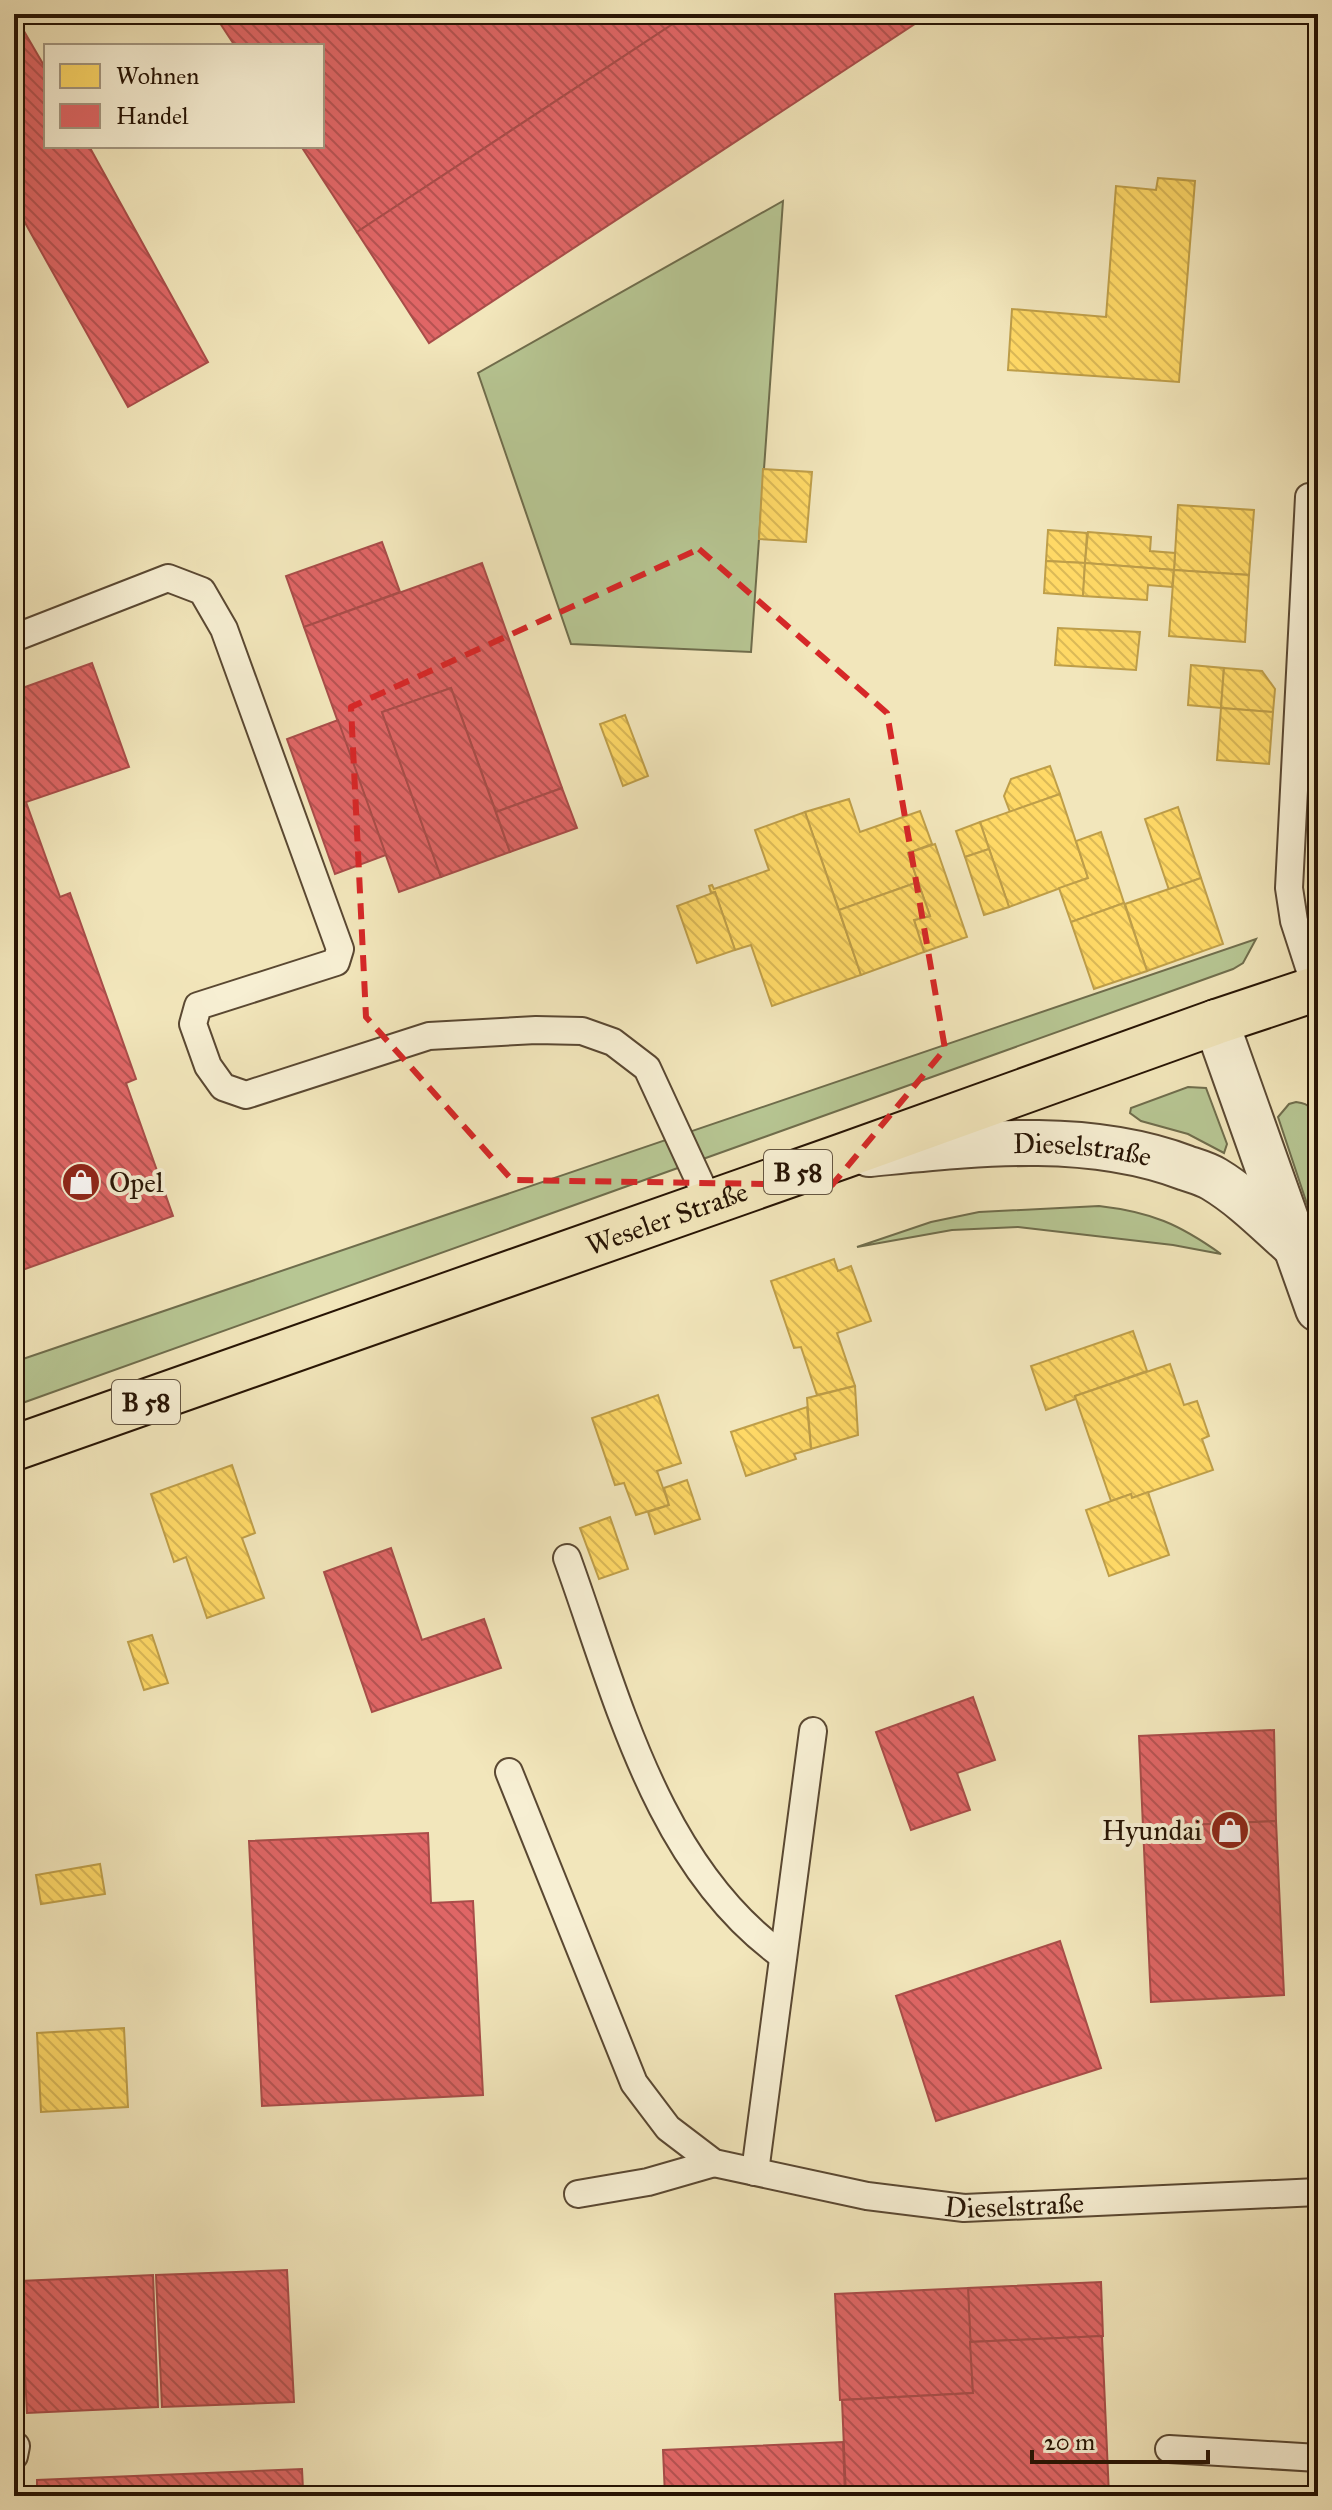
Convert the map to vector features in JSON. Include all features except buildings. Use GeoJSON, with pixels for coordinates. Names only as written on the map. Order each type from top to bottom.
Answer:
{"type":"FeatureCollection","features":[{"type":"Feature","properties":{"kind":"main road","name":"Weseler Straße"},"geometry":{"type":"LineString","coordinates":[[14,1448],[1216,1022],[1317,991]]}},
{"type":"Feature","properties":{"kind":"street"},"geometry":{"type":"LineString","coordinates":[[1216,1022],[1318,1309]]}},
{"type":"Feature","properties":{"kind":"street","name":"Dieselstraße"},"geometry":{"type":"LineString","coordinates":[[843,1156],[970,1145],[1120,1149],[1167,1161],[1213,1178],[1295,1246]]}},
{"type":"Feature","properties":{"kind":"lane"},"geometry":{"type":"LineString","coordinates":[[1309,497],[1289,888],[1294,921],[1317,991]]}},
{"type":"Feature","properties":{"kind":"lane"},"geometry":{"type":"LineString","coordinates":[[14,638],[168,578],[202,591],[224,629],[340,949],[336,962],[198,1006],[193,1024],[208,1066],[223,1087],[246,1095],[429,1036],[536,1030],[582,1031],[613,1042],[647,1068],[709,1202]]}},
{"type":"Feature","properties":{"kind":"lane"},"geometry":{"type":"LineString","coordinates":[[567,1558],[637,1752],[665,1815],[703,1875],[735,1916],[783,1956]]}},
{"type":"Feature","properties":{"kind":"lane"},"geometry":{"type":"LineString","coordinates":[[755,2172],[813,1731]]}},
{"type":"Feature","properties":{"kind":"lane"},"geometry":{"type":"LineString","coordinates":[[509,1772],[634,2083],[668,2128],[714,2163]]}},
{"type":"Feature","properties":{"kind":"lane"},"geometry":{"type":"LineString","coordinates":[[578,2194],[648,2182],[714,2163]]}},
{"type":"Feature","properties":{"kind":"lane","name":"Dieselstraße"},"geometry":{"type":"LineString","coordinates":[[714,2163],[867,2196],[964,2208],[1318,2192]]}},
{"type":"Feature","properties":{"kind":"lane"},"geometry":{"type":"LineString","coordinates":[[1169,2449],[1318,2458]]}},
{"type":"Feature","properties":{"kind":"highlighted area"},"geometry":{"type":"Polygon","coordinates":[[[699,549],[887,713],[945,1049],[832,1185],[512,1180],[366,1017],[351,707],[699,549]]]}},
{"type":"Feature","properties":{"kind":"green space"},"geometry":{"type":"Polygon","coordinates":[[[783,201],[751,652],[571,644],[478,373],[783,201]]]}},
{"type":"Feature","properties":{"kind":"green space"},"geometry":{"type":"Polygon","coordinates":[[[1256,939],[1243,963],[1233,969],[14,1406],[14,1362],[1256,939]]]}},
{"type":"Feature","properties":{"kind":"green space"},"geometry":{"type":"Polygon","coordinates":[[[1188,1087],[1206,1088],[1227,1144],[1224,1153],[1188,1134],[1141,1121],[1130,1113],[1131,1108],[1188,1087]]]}},
{"type":"Feature","properties":{"kind":"green space"},"geometry":{"type":"Polygon","coordinates":[[[1296,1102],[1309,1106],[1316,1119],[1319,1151],[1318,1237],[1278,1117],[1289,1104],[1296,1102]]]}},
{"type":"Feature","properties":{"kind":"green space"},"geometry":{"type":"Polygon","coordinates":[[[1099,1206],[1164,1221],[1221,1254],[1173,1245],[1018,1227],[952,1230],[857,1247],[931,1222],[979,1212],[1099,1206]]]}},
{"type":"Feature","properties":{"kind":"place","name":"Opel"},"geometry":{"type":"Point","coordinates":[81,1182]}},
{"type":"Feature","properties":{"kind":"place","name":"Hyundai"},"geometry":{"type":"Point","coordinates":[1230,1830]}}]}
